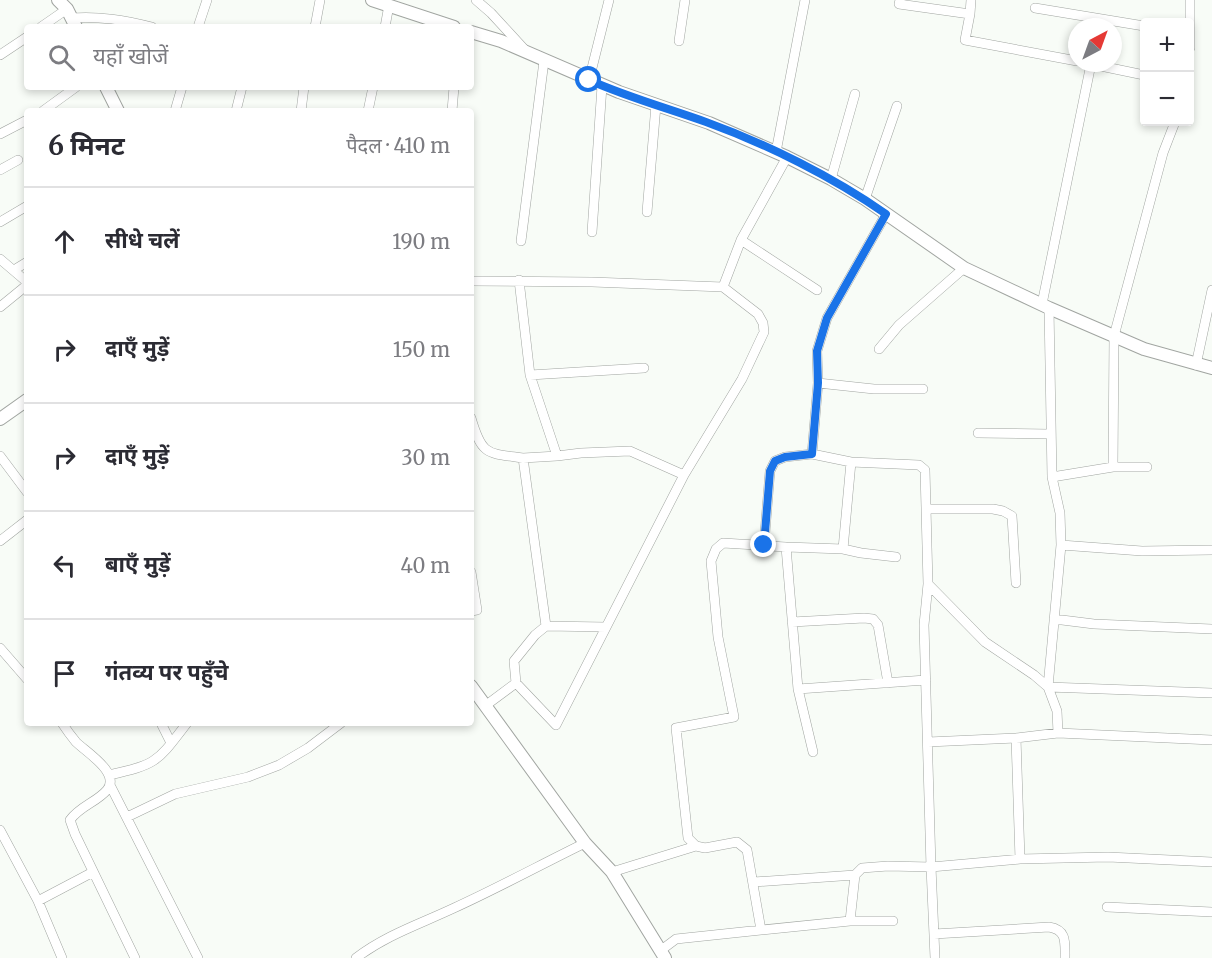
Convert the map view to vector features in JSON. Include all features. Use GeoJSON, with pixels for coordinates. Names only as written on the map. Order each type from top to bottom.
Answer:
{"type":"FeatureCollection","features":[{"type":"Feature","properties":{"kind":"street"},"geometry":{"type":"LineString","coordinates":[[199,24],[207,0]]}},
{"type":"Feature","properties":{"kind":"street"},"geometry":{"type":"LineString","coordinates":[[316,24],[320,0]]}},
{"type":"Feature","properties":{"kind":"street"},"geometry":{"type":"LineString","coordinates":[[372,0],[444,24]]}},
{"type":"Feature","properties":{"kind":"street"},"geometry":{"type":"LineString","coordinates":[[476,0],[528,54]]}},
{"type":"Feature","properties":{"kind":"street"},"geometry":{"type":"LineString","coordinates":[[589,80],[609,0]]}},
{"type":"Feature","properties":{"kind":"street"},"geometry":{"type":"LineString","coordinates":[[679,41],[685,0]]}},
{"type":"Feature","properties":{"kind":"street"},"geometry":{"type":"LineString","coordinates":[[723,287],[741,240],[781,154],[806,0]]}},
{"type":"Feature","properties":{"kind":"street"},"geometry":{"type":"LineString","coordinates":[[900,0],[899,4],[970,14]]}},
{"type":"Feature","properties":{"kind":"street"},"geometry":{"type":"LineString","coordinates":[[971,0],[965,40],[1068,59]]}},
{"type":"Feature","properties":{"kind":"street"},"geometry":{"type":"LineString","coordinates":[[1190,0],[1190,18]]}},
{"type":"Feature","properties":{"kind":"street"},"geometry":{"type":"LineString","coordinates":[[385,24],[389,5]]}},
{"type":"Feature","properties":{"kind":"street"},"geometry":{"type":"LineString","coordinates":[[1035,8],[1140,25]]}},
{"type":"Feature","properties":{"kind":"street"},"geometry":{"type":"LineString","coordinates":[[47,24],[68,14],[98,16],[140,24]]}},
{"type":"Feature","properties":{"kind":"street"},"geometry":{"type":"LineString","coordinates":[[474,33],[501,41],[602,86],[709,123],[781,154],[831,179],[865,200],[964,268],[1144,349],[1212,368]]}},
{"type":"Feature","properties":{"kind":"street"},"geometry":{"type":"LineString","coordinates":[[0,55],[24,39]]}},
{"type":"Feature","properties":{"kind":"street"},"geometry":{"type":"LineString","coordinates":[[521,240],[544,61]]}},
{"type":"Feature","properties":{"kind":"street"},"geometry":{"type":"LineString","coordinates":[[1122,70],[1140,74]]}},
{"type":"Feature","properties":{"kind":"street"},"geometry":{"type":"LineString","coordinates":[[1058,733],[1057,711],[1048,687],[1061,545],[1060,513],[1052,477],[1049,434],[1046,306],[1087,72]]}},
{"type":"Feature","properties":{"kind":"street"},"geometry":{"type":"LineString","coordinates":[[592,232],[602,86]]}},
{"type":"Feature","properties":{"kind":"street"},"geometry":{"type":"LineString","coordinates":[[47,108],[72,90]]}},
{"type":"Feature","properties":{"kind":"street"},"geometry":{"type":"LineString","coordinates":[[108,90],[116,108]]}},
{"type":"Feature","properties":{"kind":"street"},"geometry":{"type":"LineString","coordinates":[[177,108],[181,90]]}},
{"type":"Feature","properties":{"kind":"street"},"geometry":{"type":"LineString","coordinates":[[237,108],[241,90]]}},
{"type":"Feature","properties":{"kind":"street"},"geometry":{"type":"LineString","coordinates":[[301,108],[304,90]]}},
{"type":"Feature","properties":{"kind":"street"},"geometry":{"type":"LineString","coordinates":[[369,108],[372,90]]}},
{"type":"Feature","properties":{"kind":"street"},"geometry":{"type":"LineString","coordinates":[[452,108],[454,90]]}},
{"type":"Feature","properties":{"kind":"street"},"geometry":{"type":"LineString","coordinates":[[831,179],[855,94]]}},
{"type":"Feature","properties":{"kind":"street"},"geometry":{"type":"LineString","coordinates":[[647,212],[656,105]]}},
{"type":"Feature","properties":{"kind":"street"},"geometry":{"type":"LineString","coordinates":[[865,200],[897,106]]}},
{"type":"Feature","properties":{"kind":"street"},"geometry":{"type":"LineString","coordinates":[[0,134],[24,122]]}},
{"type":"Feature","properties":{"kind":"street"},"geometry":{"type":"LineString","coordinates":[[1113,467],[1114,336],[1163,153],[1173,126]]}},
{"type":"Feature","properties":{"kind":"street"},"geometry":{"type":"LineString","coordinates":[[0,170],[18,160]]}},
{"type":"Feature","properties":{"kind":"street"},"geometry":{"type":"LineString","coordinates":[[0,222],[24,208]]}},
{"type":"Feature","properties":{"kind":"street"},"geometry":{"type":"LineString","coordinates":[[812,454],[818,383],[817,351],[827,318],[886,214]]}},
{"type":"Feature","properties":{"kind":"street"},"geometry":{"type":"LineString","coordinates":[[741,240],[817,290]]}},
{"type":"Feature","properties":{"kind":"street"},"geometry":{"type":"LineString","coordinates":[[0,260],[24,280]]}},
{"type":"Feature","properties":{"kind":"street"},"geometry":{"type":"LineString","coordinates":[[14,270],[24,264]]}},
{"type":"Feature","properties":{"kind":"street"},"geometry":{"type":"LineString","coordinates":[[879,350],[899,325],[964,268]]}},
{"type":"Feature","properties":{"kind":"street"},"geometry":{"type":"LineString","coordinates":[[519,280],[530,375],[557,456]]}},
{"type":"Feature","properties":{"kind":"street"},"geometry":{"type":"LineString","coordinates":[[474,281],[519,280],[723,287],[758,314],[763,323],[764,332],[742,379],[684,476],[556,725],[516,683],[514,661],[535,635],[546,626],[606,627]]}},
{"type":"Feature","properties":{"kind":"street"},"geometry":{"type":"LineString","coordinates":[[0,307],[24,286]]}},
{"type":"Feature","properties":{"kind":"street"},"geometry":{"type":"LineString","coordinates":[[1196,365],[1212,290]]}},
{"type":"Feature","properties":{"kind":"street"},"geometry":{"type":"LineString","coordinates":[[530,375],[644,369]]}},
{"type":"Feature","properties":{"kind":"street"},"geometry":{"type":"LineString","coordinates":[[818,383],[923,389]]}},
{"type":"Feature","properties":{"kind":"street"},"geometry":{"type":"LineString","coordinates":[[0,419],[24,402]]}},
{"type":"Feature","properties":{"kind":"street"},"geometry":{"type":"LineString","coordinates":[[474,429],[483,449],[493,454],[523,458],[630,451],[684,476]]}},
{"type":"Feature","properties":{"kind":"street"},"geometry":{"type":"LineString","coordinates":[[978,433],[1049,434]]}},
{"type":"Feature","properties":{"kind":"street"},"geometry":{"type":"LineString","coordinates":[[764,545],[770,471],[775,461],[785,457],[812,454],[851,462],[919,465],[925,470],[928,584],[924,625],[935,958]]}},
{"type":"Feature","properties":{"kind":"street"},"geometry":{"type":"LineString","coordinates":[[0,456],[24,488]]}},
{"type":"Feature","properties":{"kind":"street"},"geometry":{"type":"LineString","coordinates":[[523,458],[546,626]]}},
{"type":"Feature","properties":{"kind":"street"},"geometry":{"type":"LineString","coordinates":[[843,549],[851,462]]}},
{"type":"Feature","properties":{"kind":"street"},"geometry":{"type":"LineString","coordinates":[[1052,477],[1113,467],[1147,467]]}},
{"type":"Feature","properties":{"kind":"street"},"geometry":{"type":"LineString","coordinates":[[927,509],[993,509],[1012,516],[1016,583]]}},
{"type":"Feature","properties":{"kind":"street"},"geometry":{"type":"LineString","coordinates":[[0,541],[24,522]]}},
{"type":"Feature","properties":{"kind":"street"},"geometry":{"type":"LineString","coordinates":[[696,846],[688,838],[676,728],[734,717],[718,637],[711,561],[716,549],[723,543],[843,549],[896,557]]}},
{"type":"Feature","properties":{"kind":"street"},"geometry":{"type":"LineString","coordinates":[[1061,545],[1142,551],[1212,550]]}},
{"type":"Feature","properties":{"kind":"street"},"geometry":{"type":"LineString","coordinates":[[786,547],[798,689],[813,752]]}},
{"type":"Feature","properties":{"kind":"street"},"geometry":{"type":"LineString","coordinates":[[928,584],[985,642],[1048,687],[1212,693]]}},
{"type":"Feature","properties":{"kind":"street"},"geometry":{"type":"LineString","coordinates":[[474,591],[477,610],[474,610]]}},
{"type":"Feature","properties":{"kind":"street"},"geometry":{"type":"LineString","coordinates":[[792,622],[873,619],[879,625],[888,683]]}},
{"type":"Feature","properties":{"kind":"street"},"geometry":{"type":"LineString","coordinates":[[1054,620],[1212,629]]}},
{"type":"Feature","properties":{"kind":"street"},"geometry":{"type":"LineString","coordinates":[[0,648],[24,676]]}},
{"type":"Feature","properties":{"kind":"street"},"geometry":{"type":"LineString","coordinates":[[798,689],[926,680]]}},
{"type":"Feature","properties":{"kind":"street"},"geometry":{"type":"LineString","coordinates":[[485,706],[516,683]]}},
{"type":"Feature","properties":{"kind":"street"},"geometry":{"type":"LineString","coordinates":[[474,690],[585,843],[612,872],[663,954],[676,939],[850,921],[893,921]]}},
{"type":"Feature","properties":{"kind":"street"},"geometry":{"type":"LineString","coordinates":[[64,726],[77,742],[100,763],[110,780],[198,958]]}},
{"type":"Feature","properties":{"kind":"street"},"geometry":{"type":"LineString","coordinates":[[162,726],[171,743]]}},
{"type":"Feature","properties":{"kind":"street"},"geometry":{"type":"LineString","coordinates":[[135,958],[70,820],[77,811],[106,791],[110,780],[154,762],[185,726]]}},
{"type":"Feature","properties":{"kind":"street"},"geometry":{"type":"LineString","coordinates":[[127,817],[175,794],[248,777],[279,765],[308,748],[337,726]]}},
{"type":"Feature","properties":{"kind":"street"},"geometry":{"type":"LineString","coordinates":[[928,742],[1016,738],[1058,733],[1212,740]]}},
{"type":"Feature","properties":{"kind":"street"},"geometry":{"type":"LineString","coordinates":[[1016,738],[1020,859]]}},
{"type":"Feature","properties":{"kind":"street"},"geometry":{"type":"LineString","coordinates":[[0,830],[38,901],[62,958]]}},
{"type":"Feature","properties":{"kind":"street"},"geometry":{"type":"LineString","coordinates":[[612,872],[696,846],[705,848],[737,842],[747,850],[761,930]]}},
{"type":"Feature","properties":{"kind":"street"},"geometry":{"type":"LineString","coordinates":[[356,958],[373,945],[585,843]]}},
{"type":"Feature","properties":{"kind":"street"},"geometry":{"type":"LineString","coordinates":[[850,921],[855,875],[862,868],[931,867],[1020,859],[1108,857],[1212,862]]}},
{"type":"Feature","properties":{"kind":"street"},"geometry":{"type":"LineString","coordinates":[[38,901],[93,872]]}},
{"type":"Feature","properties":{"kind":"street"},"geometry":{"type":"LineString","coordinates":[[754,882],[855,875]]}},
{"type":"Feature","properties":{"kind":"street"},"geometry":{"type":"LineString","coordinates":[[1107,907],[1212,912]]}},
{"type":"Feature","properties":{"kind":"street"},"geometry":{"type":"LineString","coordinates":[[934,934],[1058,928],[1063,933],[1065,958]]}},
{"type":"Feature","properties":{"kind":"route"},"geometry":{"type":"LineString","coordinates":[[589,80],[709,123],[787,157],[831,179],[886,214],[827,318],[817,351],[818,383],[812,454],[785,457],[775,461],[770,471],[764,545]]}}]}
